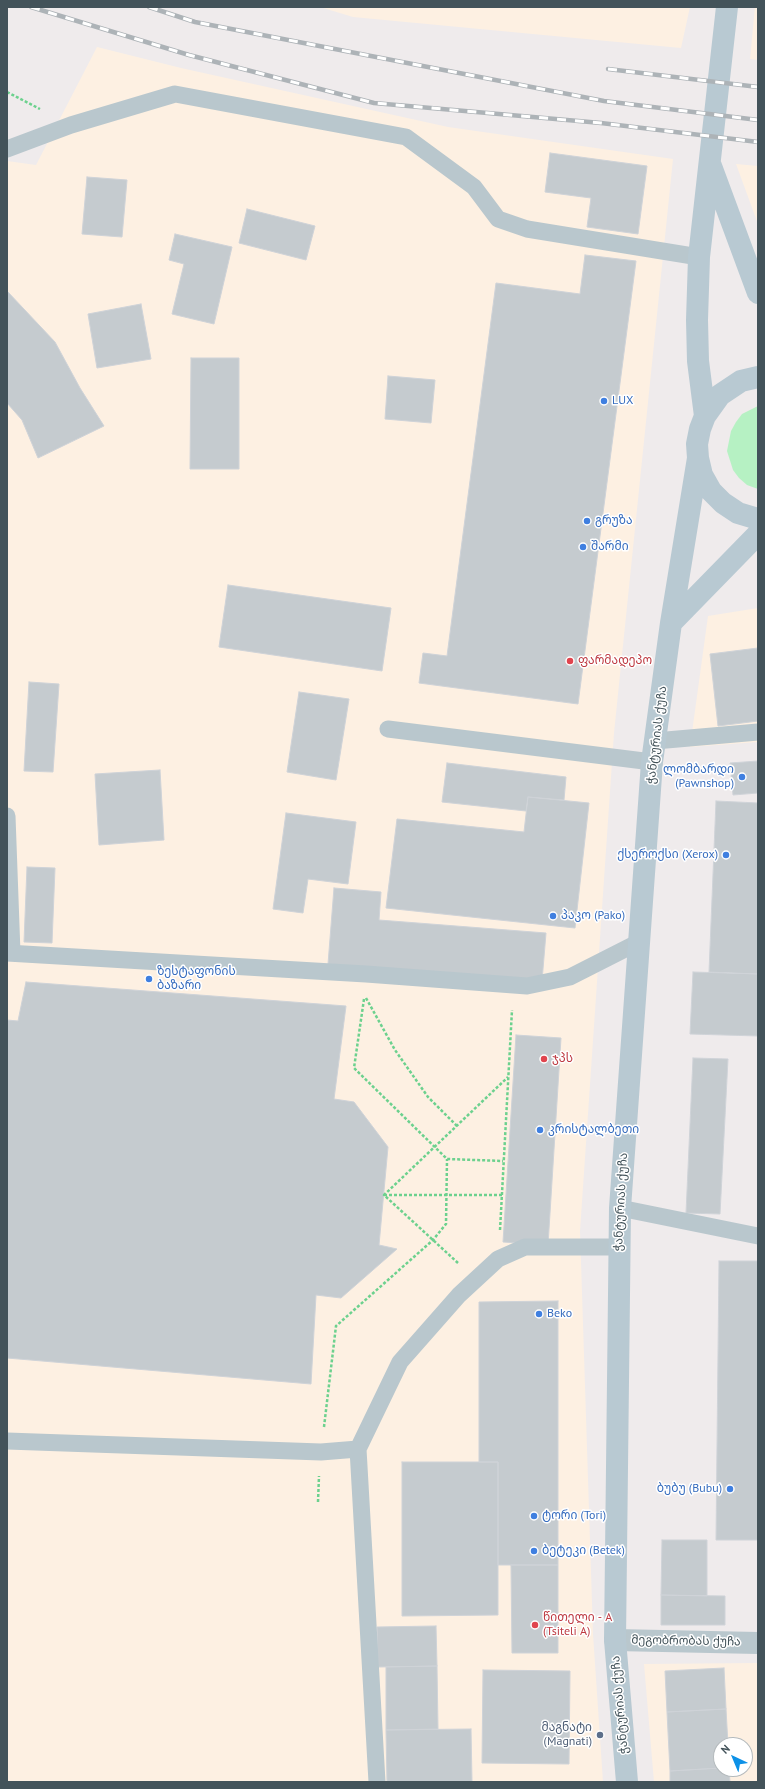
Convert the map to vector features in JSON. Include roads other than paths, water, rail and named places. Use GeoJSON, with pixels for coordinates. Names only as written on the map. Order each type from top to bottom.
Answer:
{"type":"FeatureCollection","features":[{"type":"Feature","properties":{"kind":"street"},"geometry":{"type":"LineString","coordinates":[[705,416],[698,361],[697,320],[699,257],[727,7]]}},
{"type":"Feature","properties":{"kind":"street"},"geometry":{"type":"LineString","coordinates":[[710,163],[758,293]]}},
{"type":"Feature","properties":{"kind":"street"},"geometry":{"type":"LineString","coordinates":[[758,377],[741,382],[720,395],[705,416],[700,429],[697,444],[698,458],[702,475],[708,486],[723,503],[738,513],[758,519]]}},
{"type":"Feature","properties":{"kind":"street","name":"ჭანტურიას ქუჩა"},"geometry":{"type":"LineString","coordinates":[[627,1782],[615,1640],[620,1208],[652,762],[671,623],[698,458]]}},
{"type":"Feature","properties":{"kind":"street"},"geometry":{"type":"LineString","coordinates":[[671,623],[758,534]]}},
{"type":"Feature","properties":{"kind":"street","name":"მეგობრობას ქუჩა"},"geometry":{"type":"LineString","coordinates":[[615,1640],[758,1643]]}},
{"type":"Feature","properties":{"kind":"lane"},"geometry":{"type":"LineString","coordinates":[[7,149],[71,125],[175,94],[406,137],[474,187],[498,219],[527,229],[699,257]]}},
{"type":"Feature","properties":{"kind":"lane"},"geometry":{"type":"LineString","coordinates":[[388,729],[652,762]]}},
{"type":"Feature","properties":{"kind":"lane"},"geometry":{"type":"LineString","coordinates":[[655,741],[758,732]]}},
{"type":"Feature","properties":{"kind":"lane"},"geometry":{"type":"LineString","coordinates":[[7,816],[10,953],[366,974],[527,986],[570,977],[639,942]]}},
{"type":"Feature","properties":{"kind":"lane"},"geometry":{"type":"LineString","coordinates":[[620,1208],[758,1236]]}},
{"type":"Feature","properties":{"kind":"lane"},"geometry":{"type":"LineString","coordinates":[[377,1782],[358,1449],[400,1362],[459,1295],[498,1259],[525,1247],[619,1247]]}},
{"type":"Feature","properties":{"kind":"lane"},"geometry":{"type":"LineString","coordinates":[[7,1441],[321,1452],[358,1449]]}},
{"type":"Feature","properties":{"kind":"railway"},"geometry":{"type":"LineString","coordinates":[[31,7],[189,55],[374,103],[601,123],[758,142]]}},
{"type":"Feature","properties":{"kind":"railway"},"geometry":{"type":"LineString","coordinates":[[149,7],[195,22],[604,101],[758,120]]}},
{"type":"Feature","properties":{"kind":"railway"},"geometry":{"type":"LineString","coordinates":[[608,69],[758,87]]}},
{"type":"Feature","properties":{"kind":"place","name":"LUX"},"geometry":{"type":"Point","coordinates":[604,401]}},
{"type":"Feature","properties":{"kind":"place","name":"გრუზა"},"geometry":{"type":"Point","coordinates":[587,521]}},
{"type":"Feature","properties":{"kind":"place","name":"შარმი"},"geometry":{"type":"Point","coordinates":[583,547]}},
{"type":"Feature","properties":{"kind":"place","name":"ფარმადეპო"},"geometry":{"type":"Point","coordinates":[570,661]}},
{"type":"Feature","properties":{"kind":"place","name":"ლომბარდი (Pawnshop)"},"geometry":{"type":"Point","coordinates":[742,777]}},
{"type":"Feature","properties":{"kind":"place","name":"ქსეროქსი (Xerox)"},"geometry":{"type":"Point","coordinates":[726,855]}},
{"type":"Feature","properties":{"kind":"place","name":"პაკო (Pako)"},"geometry":{"type":"Point","coordinates":[553,916]}},
{"type":"Feature","properties":{"kind":"place","name":"ზესტაფონის ბაზარი"},"geometry":{"type":"Point","coordinates":[149,979]}},
{"type":"Feature","properties":{"kind":"place","name":"ჯპს"},"geometry":{"type":"Point","coordinates":[544,1059]}},
{"type":"Feature","properties":{"kind":"place","name":"კრისტალბეთი"},"geometry":{"type":"Point","coordinates":[540,1130]}},
{"type":"Feature","properties":{"kind":"place","name":"Beko"},"geometry":{"type":"Point","coordinates":[539,1314]}},
{"type":"Feature","properties":{"kind":"place","name":"ბუბუ (Bubu)"},"geometry":{"type":"Point","coordinates":[730,1489]}},
{"type":"Feature","properties":{"kind":"place","name":"ტორი (Tori)"},"geometry":{"type":"Point","coordinates":[534,1516]}},
{"type":"Feature","properties":{"kind":"place","name":"ბეტეკი (Betek)"},"geometry":{"type":"Point","coordinates":[534,1551]}},
{"type":"Feature","properties":{"kind":"place","name":"წითელი - A (Tsiteli A)"},"geometry":{"type":"Point","coordinates":[535,1625]}},
{"type":"Feature","properties":{"kind":"place","name":"მაგნატი (Magnati)"},"geometry":{"type":"Point","coordinates":[600,1735]}}]}
